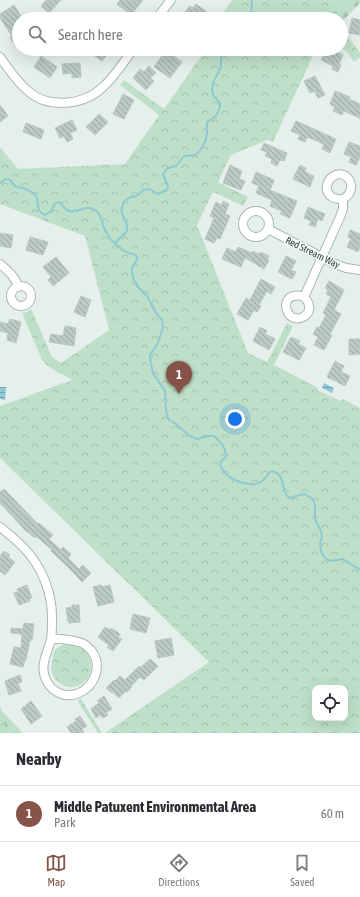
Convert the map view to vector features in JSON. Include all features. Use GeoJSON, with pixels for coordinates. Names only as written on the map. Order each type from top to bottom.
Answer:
{"type":"FeatureCollection","features":[{"type":"Feature","properties":{"kind":"street"},"geometry":{"type":"LineString","coordinates":[[162,12],[171,0]]}},
{"type":"Feature","properties":{"kind":"street"},"geometry":{"type":"LineString","coordinates":[[0,57],[16,79],[28,91],[47,100],[58,103],[67,103],[81,100],[94,94],[103,87],[128,56]]}},
{"type":"Feature","properties":{"kind":"street"},"geometry":{"type":"LineString","coordinates":[[304,296],[340,217],[343,208],[343,199]]}},
{"type":"Feature","properties":{"kind":"street","name":"Red Stream Way"},"geometry":{"type":"LineString","coordinates":[[268,229],[333,263],[346,268],[360,270]]}},
{"type":"Feature","properties":{"kind":"street"},"geometry":{"type":"LineString","coordinates":[[0,264],[13,276],[18,287]]}},
{"type":"Feature","properties":{"kind":"street"},"geometry":{"type":"LineString","coordinates":[[0,527],[31,556],[45,580],[51,603],[52,615],[51,638],[43,663],[44,677],[52,689],[64,695],[74,695],[84,690],[95,678],[97,664],[93,653],[86,645],[75,641],[51,638]]}},
{"type":"Feature","properties":{"kind":"green space"},"geometry":{"type":"Polygon","coordinates":[[[232,0],[360,0],[360,3],[348,16],[348,12],[224,12],[232,0]]]}},
{"type":"Feature","properties":{"kind":"green space"},"geometry":{"type":"Polygon","coordinates":[[[240,0],[343,0],[338,12],[232,12],[240,0]]]}},
{"type":"Feature","properties":{"kind":"green space"},"geometry":{"type":"Polygon","coordinates":[[[348,37],[360,53],[360,57],[354,62],[348,53],[348,37]]]}},
{"type":"Feature","properties":{"kind":"green space"},"geometry":{"type":"Polygon","coordinates":[[[201,56],[313,56],[273,142],[267,140],[231,155],[218,182],[248,197],[243,206],[213,192],[197,225],[248,353],[267,362],[287,323],[293,326],[274,365],[318,388],[317,390],[341,401],[343,399],[360,408],[360,733],[105,733],[209,662],[0,458],[0,406],[72,380],[52,369],[42,360],[22,313],[31,309],[52,357],[61,363],[109,330],[85,236],[0,204],[0,147],[18,169],[125,164],[159,115],[120,85],[124,80],[164,109],[201,56]]]}},
{"type":"Feature","properties":{"kind":"green space"},"geometry":{"type":"Polygon","coordinates":[[[64,644],[76,646],[82,649],[91,660],[91,669],[88,678],[72,687],[65,686],[60,683],[55,679],[52,673],[51,666],[54,652],[57,648],[64,644]]]}},
{"type":"Feature","properties":{"kind":"green space"},"geometry":{"type":"Polygon","coordinates":[[[81,699],[102,733],[98,733],[77,700],[81,699]]]}},
{"type":"Feature","properties":{"kind":"green space"},"geometry":{"type":"Polygon","coordinates":[[[0,707],[2,711],[23,733],[0,733],[0,707]]]}},
{"type":"Feature","properties":{"kind":"green space"},"geometry":{"type":"Polygon","coordinates":[[[0,713],[8,733],[0,733],[0,713]]]}},
{"type":"Feature","properties":{"kind":"water"},"geometry":{"type":"Polygon","coordinates":[[[324,383],[334,388],[332,393],[322,388],[324,383]]]}},
{"type":"Feature","properties":{"kind":"water"},"geometry":{"type":"Polygon","coordinates":[[[0,387],[6,387],[5,400],[0,399],[0,387]]]}},
{"type":"Feature","properties":{"kind":"building"},"geometry":{"type":"Polygon","coordinates":[[[46,0],[61,0],[50,12],[41,6],[46,0]]]}},
{"type":"Feature","properties":{"kind":"building"},"geometry":{"type":"Polygon","coordinates":[[[120,0],[143,0],[133,12],[127,12],[117,4],[120,0]]]}},
{"type":"Feature","properties":{"kind":"building"},"geometry":{"type":"Polygon","coordinates":[[[196,4],[206,11],[185,12],[190,6],[193,8],[196,4]]]}},
{"type":"Feature","properties":{"kind":"building"},"geometry":{"type":"Polygon","coordinates":[[[14,5],[18,12],[12,12],[12,36],[0,18],[0,14],[14,5]]]}},
{"type":"Feature","properties":{"kind":"building"},"geometry":{"type":"Polygon","coordinates":[[[352,18],[360,20],[360,35],[349,33],[352,18]]]}},
{"type":"Feature","properties":{"kind":"building"},"geometry":{"type":"Polygon","coordinates":[[[41,56],[57,67],[50,78],[34,67],[41,56]]]}},
{"type":"Feature","properties":{"kind":"building"},"geometry":{"type":"Polygon","coordinates":[[[95,56],[106,56],[102,61],[95,56]]]}},
{"type":"Feature","properties":{"kind":"building"},"geometry":{"type":"Polygon","coordinates":[[[162,56],[174,56],[182,62],[170,78],[154,67],[162,56]]]}},
{"type":"Feature","properties":{"kind":"building"},"geometry":{"type":"Polygon","coordinates":[[[323,56],[343,56],[339,64],[341,65],[338,72],[332,69],[333,66],[321,60],[323,56]]]}},
{"type":"Feature","properties":{"kind":"building"},"geometry":{"type":"Polygon","coordinates":[[[80,63],[81,77],[72,78],[72,73],[63,74],[62,64],[80,63]]]}},
{"type":"Feature","properties":{"kind":"building"},"geometry":{"type":"Polygon","coordinates":[[[149,66],[156,73],[150,78],[154,81],[146,90],[133,78],[140,69],[144,72],[149,66]]]}},
{"type":"Feature","properties":{"kind":"building"},"geometry":{"type":"Polygon","coordinates":[[[315,76],[325,95],[318,98],[314,91],[310,93],[304,81],[315,76]]]}},
{"type":"Feature","properties":{"kind":"building"},"geometry":{"type":"Polygon","coordinates":[[[335,91],[350,97],[349,99],[360,104],[360,118],[344,111],[342,115],[333,111],[335,107],[330,104],[335,91]]]}},
{"type":"Feature","properties":{"kind":"building"},"geometry":{"type":"Polygon","coordinates":[[[123,94],[134,100],[124,119],[113,114],[123,94]]]}},
{"type":"Feature","properties":{"kind":"building"},"geometry":{"type":"Polygon","coordinates":[[[0,105],[8,116],[0,122],[0,105]]]}},
{"type":"Feature","properties":{"kind":"building"},"geometry":{"type":"Polygon","coordinates":[[[99,114],[108,122],[95,135],[86,127],[99,114]]]}},
{"type":"Feature","properties":{"kind":"building"},"geometry":{"type":"Polygon","coordinates":[[[72,120],[77,130],[70,133],[73,139],[67,142],[64,136],[60,138],[55,128],[72,120]]]}},
{"type":"Feature","properties":{"kind":"building"},"geometry":{"type":"Polygon","coordinates":[[[296,121],[336,139],[330,153],[322,149],[324,144],[307,137],[305,142],[298,139],[300,135],[291,131],[296,121]]]}},
{"type":"Feature","properties":{"kind":"building"},"geometry":{"type":"Polygon","coordinates":[[[26,123],[44,130],[41,139],[23,132],[26,123]]]}},
{"type":"Feature","properties":{"kind":"building"},"geometry":{"type":"Polygon","coordinates":[[[349,142],[360,146],[360,157],[356,165],[349,162],[351,157],[344,154],[349,142]]]}},
{"type":"Feature","properties":{"kind":"building"},"geometry":{"type":"Polygon","coordinates":[[[264,143],[287,153],[284,161],[280,160],[277,166],[271,163],[272,159],[265,156],[267,152],[261,150],[264,143]]]}},
{"type":"Feature","properties":{"kind":"building"},"geometry":{"type":"Polygon","coordinates":[[[230,165],[242,171],[239,179],[245,181],[241,190],[223,183],[230,165]]]}},
{"type":"Feature","properties":{"kind":"building"},"geometry":{"type":"Polygon","coordinates":[[[300,165],[306,168],[305,172],[314,176],[310,187],[293,179],[300,165]]]}},
{"type":"Feature","properties":{"kind":"building"},"geometry":{"type":"Polygon","coordinates":[[[256,172],[274,180],[270,190],[297,201],[290,218],[280,214],[282,211],[270,206],[272,200],[256,193],[259,186],[252,183],[256,172]]]}},
{"type":"Feature","properties":{"kind":"building"},"geometry":{"type":"Polygon","coordinates":[[[223,201],[229,204],[225,214],[230,216],[220,239],[217,238],[214,243],[205,239],[214,218],[210,216],[216,202],[222,205],[223,201]]]}},
{"type":"Feature","properties":{"kind":"building"},"geometry":{"type":"Polygon","coordinates":[[[308,207],[325,214],[322,221],[318,219],[315,227],[309,225],[311,221],[304,218],[308,207]]]}},
{"type":"Feature","properties":{"kind":"building"},"geometry":{"type":"Polygon","coordinates":[[[350,230],[360,234],[360,247],[358,252],[347,247],[351,238],[348,237],[350,230]]]}},
{"type":"Feature","properties":{"kind":"building"},"geometry":{"type":"Polygon","coordinates":[[[0,233],[13,235],[11,248],[0,246],[0,233]]]}},
{"type":"Feature","properties":{"kind":"building"},"geometry":{"type":"Polygon","coordinates":[[[30,237],[48,242],[43,255],[26,250],[30,237]]]}},
{"type":"Feature","properties":{"kind":"building"},"geometry":{"type":"Polygon","coordinates":[[[238,247],[252,253],[253,251],[259,254],[261,252],[269,256],[267,259],[269,260],[264,269],[245,258],[241,267],[222,259],[227,248],[236,252],[238,247]]]}},
{"type":"Feature","properties":{"kind":"building"},"geometry":{"type":"Polygon","coordinates":[[[286,256],[296,261],[291,270],[296,272],[292,279],[278,272],[286,256]]]}},
{"type":"Feature","properties":{"kind":"building"},"geometry":{"type":"Polygon","coordinates":[[[56,257],[69,273],[53,286],[48,280],[51,277],[43,267],[56,257]]]}},
{"type":"Feature","properties":{"kind":"building"},"geometry":{"type":"Polygon","coordinates":[[[261,279],[275,287],[271,294],[267,291],[259,305],[261,306],[257,312],[254,310],[248,320],[237,314],[246,298],[250,300],[261,279]]]}},
{"type":"Feature","properties":{"kind":"building"},"geometry":{"type":"Polygon","coordinates":[[[329,281],[344,290],[334,310],[341,314],[330,334],[332,335],[324,350],[314,345],[318,337],[313,334],[317,327],[319,328],[326,315],[323,313],[331,297],[326,294],[328,290],[325,288],[329,281]]]}},
{"type":"Feature","properties":{"kind":"building"},"geometry":{"type":"Polygon","coordinates":[[[81,296],[91,300],[85,317],[74,312],[81,296]]]}},
{"type":"Feature","properties":{"kind":"building"},"geometry":{"type":"Polygon","coordinates":[[[10,319],[21,322],[16,343],[7,340],[8,333],[0,331],[0,322],[8,324],[10,319]]]}},
{"type":"Feature","properties":{"kind":"building"},"geometry":{"type":"Polygon","coordinates":[[[65,326],[76,328],[74,346],[49,342],[51,334],[63,336],[65,326]]]}},
{"type":"Feature","properties":{"kind":"building"},"geometry":{"type":"Polygon","coordinates":[[[260,327],[267,331],[265,334],[275,339],[269,350],[253,341],[260,327]]]}},
{"type":"Feature","properties":{"kind":"building"},"geometry":{"type":"Polygon","coordinates":[[[291,337],[300,341],[298,344],[306,348],[299,360],[283,352],[291,337]]]}},
{"type":"Feature","properties":{"kind":"building"},"geometry":{"type":"Polygon","coordinates":[[[349,339],[360,339],[360,354],[349,355],[349,339]]]}},
{"type":"Feature","properties":{"kind":"building"},"geometry":{"type":"Polygon","coordinates":[[[335,361],[344,366],[341,372],[350,376],[345,386],[327,377],[335,361]]]}},
{"type":"Feature","properties":{"kind":"building"},"geometry":{"type":"Polygon","coordinates":[[[4,489],[38,524],[39,523],[53,535],[49,539],[61,550],[63,547],[71,554],[68,558],[79,569],[83,565],[91,573],[82,582],[51,551],[52,550],[36,536],[35,538],[25,530],[0,503],[0,492],[4,489]]]}},
{"type":"Feature","properties":{"kind":"building"},"geometry":{"type":"Polygon","coordinates":[[[4,551],[10,555],[8,557],[15,562],[5,575],[0,571],[0,556],[4,551]]]}},
{"type":"Feature","properties":{"kind":"building"},"geometry":{"type":"Polygon","coordinates":[[[27,585],[32,598],[29,599],[30,601],[19,605],[14,593],[18,592],[17,589],[27,585]]]}},
{"type":"Feature","properties":{"kind":"building"},"geometry":{"type":"Polygon","coordinates":[[[101,585],[102,587],[110,585],[114,602],[98,606],[93,587],[101,585]]]}},
{"type":"Feature","properties":{"kind":"building"},"geometry":{"type":"Polygon","coordinates":[[[72,605],[79,605],[80,622],[69,623],[68,621],[66,608],[72,607],[72,605]]]}},
{"type":"Feature","properties":{"kind":"building"},"geometry":{"type":"Polygon","coordinates":[[[133,614],[150,618],[146,633],[130,629],[133,614]]]}},
{"type":"Feature","properties":{"kind":"building"},"geometry":{"type":"Polygon","coordinates":[[[24,623],[34,624],[32,640],[30,640],[23,667],[10,664],[14,647],[21,648],[22,634],[11,633],[11,628],[23,629],[24,623]]]}},
{"type":"Feature","properties":{"kind":"building"},"geometry":{"type":"Polygon","coordinates":[[[105,627],[110,630],[111,628],[120,634],[118,637],[122,639],[113,651],[107,647],[109,645],[98,637],[105,627]]]}},
{"type":"Feature","properties":{"kind":"building"},"geometry":{"type":"Polygon","coordinates":[[[171,638],[174,655],[158,658],[155,641],[171,638]]]}},
{"type":"Feature","properties":{"kind":"building"},"geometry":{"type":"Polygon","coordinates":[[[150,659],[158,666],[144,680],[140,677],[127,692],[126,691],[119,698],[106,688],[120,676],[125,680],[139,666],[140,668],[150,659]]]}},
{"type":"Feature","properties":{"kind":"building"},"geometry":{"type":"Polygon","coordinates":[[[20,675],[22,682],[18,683],[21,691],[9,695],[5,681],[20,675]]]}},
{"type":"Feature","properties":{"kind":"building"},"geometry":{"type":"Polygon","coordinates":[[[104,696],[112,709],[106,713],[108,715],[103,718],[100,715],[96,718],[91,709],[99,703],[97,701],[104,696]]]}},
{"type":"Feature","properties":{"kind":"building"},"geometry":{"type":"Polygon","coordinates":[[[31,701],[42,716],[31,724],[21,709],[31,701]]]}},
{"type":"Feature","properties":{"kind":"building"},"geometry":{"type":"Polygon","coordinates":[[[80,716],[87,726],[82,729],[84,733],[71,733],[67,727],[76,721],[75,719],[80,716]]]}},
{"type":"Feature","properties":{"kind":"waterway"},"geometry":{"type":"LineString","coordinates":[[251,12],[252,0]]}},
{"type":"Feature","properties":{"kind":"waterway"},"geometry":{"type":"LineString","coordinates":[[115,244],[127,230],[127,223],[122,214],[122,206],[125,201],[138,195],[143,190],[149,189],[158,194],[167,190],[168,186],[163,174],[165,170],[176,166],[184,156],[195,155],[199,152],[206,140],[207,122],[215,117],[220,107],[220,103],[213,95],[212,90],[213,83],[221,67],[221,56]]}},
{"type":"Feature","properties":{"kind":"waterway"},"geometry":{"type":"LineString","coordinates":[[0,183],[6,179],[10,180],[16,187],[24,188],[33,193],[36,196],[40,211],[45,215],[50,212],[58,202],[70,211],[89,208],[98,213],[101,217],[104,228],[112,241],[123,251],[136,255],[137,259],[132,269],[132,274],[136,285],[147,296],[156,313],[162,320],[163,328],[158,343],[150,355],[153,373],[165,391],[166,411],[169,420],[190,436],[197,439],[214,436],[222,444],[225,450],[226,456],[221,461],[221,466],[228,476],[234,480],[247,484],[259,483],[272,471],[280,476],[284,490],[289,498],[304,494],[313,499],[315,505],[315,519],[321,531],[322,537],[320,544],[324,557],[332,561],[343,559],[360,570]]}},
{"type":"Feature","properties":{"kind":"place","name":"Middle Patuxent Environmental Area"},"geometry":{"type":"Point","coordinates":[179,394]}}]}
